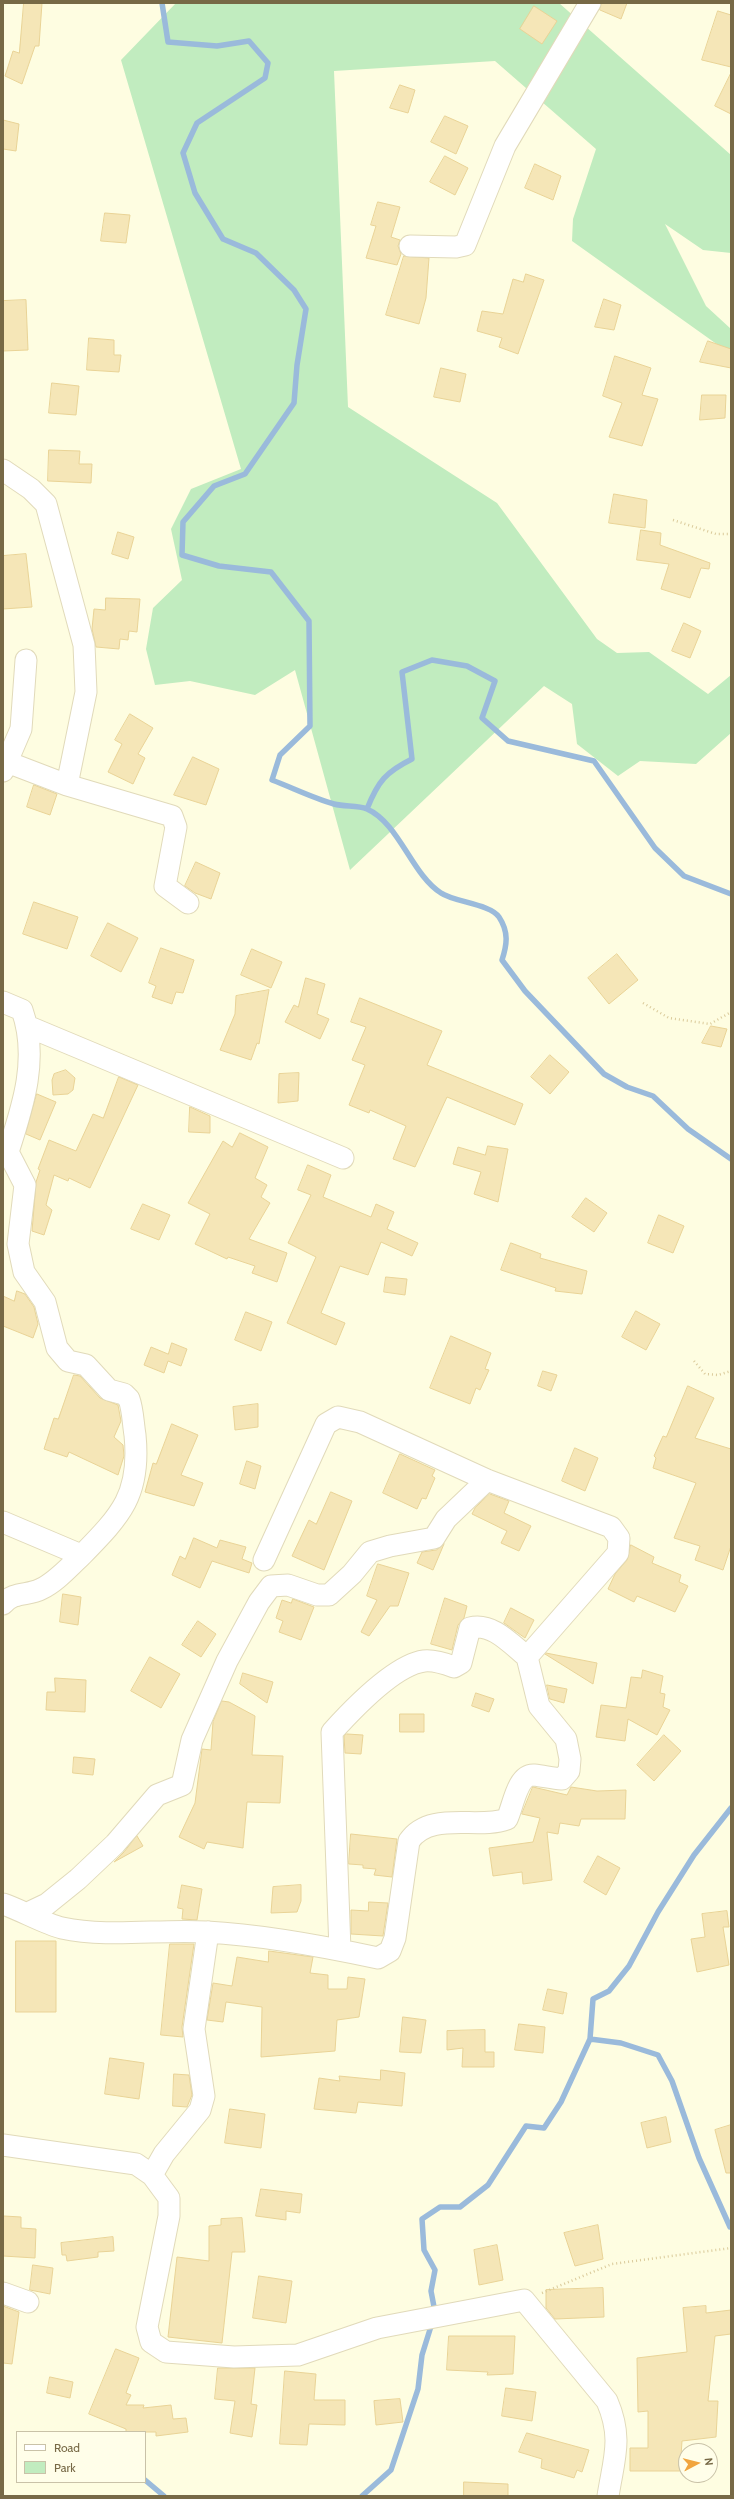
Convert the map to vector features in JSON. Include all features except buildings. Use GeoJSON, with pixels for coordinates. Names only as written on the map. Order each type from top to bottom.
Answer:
{"type":"FeatureCollection","features":[{"type":"Feature","properties":{"kind":"street"},"geometry":{"type":"LineString","coordinates":[[410,246],[456,247],[465,245],[505,146],[590,3]]}},
{"type":"Feature","properties":{"kind":"street"},"geometry":{"type":"LineString","coordinates":[[3,470],[31,489],[46,504],[84,645],[86,692],[67,785]]}},
{"type":"Feature","properties":{"kind":"street"},"geometry":{"type":"LineString","coordinates":[[26,660],[21,729],[5,766],[165,812],[172,816],[176,827],[165,886],[188,903]]}},
{"type":"Feature","properties":{"kind":"street"},"geometry":{"type":"LineString","coordinates":[[3,1002],[22,1010],[28,1026],[30,1053],[24,1102],[6,1155],[25,1185],[18,1244],[24,1272],[45,1302],[57,1348],[68,1361],[86,1365],[96,1374],[102,1385],[110,1390],[124,1394],[131,1404],[136,1452],[136,1474],[124,1505],[107,1530],[41,1590],[10,1596],[3,1604]]}},
{"type":"Feature","properties":{"kind":"street"},"geometry":{"type":"LineString","coordinates":[[28,1026],[343,1158]]}},
{"type":"Feature","properties":{"kind":"street"},"geometry":{"type":"LineString","coordinates":[[264,1560],[326,1424],[338,1417],[360,1422],[487,1480],[611,1527],[619,1538],[618,1553],[527,1657]]}},
{"type":"Feature","properties":{"kind":"street"},"geometry":{"type":"LineString","coordinates":[[28,1913],[47,1904],[78,1879],[115,1844],[157,1795],[182,1785],[192,1740],[226,1661],[259,1602],[271,1586],[288,1585],[317,1595],[329,1595],[352,1574],[370,1552],[390,1546],[434,1538],[446,1519],[487,1480]]}},
{"type":"Feature","properties":{"kind":"street"},"geometry":{"type":"LineString","coordinates":[[3,1522],[81,1555]]}},
{"type":"Feature","properties":{"kind":"street"},"geometry":{"type":"LineString","coordinates":[[3,1904],[28,1913],[61,1928],[105,1933],[157,1931],[208,1932],[340,1950],[378,1958],[390,1951],[395,1938],[410,1842],[416,1832],[438,1825],[467,1822],[499,1822],[507,1819],[513,1807],[519,1785],[525,1777],[533,1775],[562,1779],[569,1771],[570,1759],[566,1739],[539,1706],[527,1657],[496,1632],[480,1625],[470,1628],[461,1663],[454,1667],[425,1661],[408,1666],[358,1704],[332,1732],[340,1950]]}},
{"type":"Feature","properties":{"kind":"street"},"geometry":{"type":"LineString","coordinates":[[152,2175],[164,2154],[200,2110],[204,2096],[194,2029],[208,1932]]}},
{"type":"Feature","properties":{"kind":"street"},"geometry":{"type":"LineString","coordinates":[[3,2145],[136,2164],[152,2175],[169,2198],[169,2216],[147,2327],[151,2342],[166,2352],[234,2357],[298,2355],[377,2328],[524,2300],[607,2401],[615,2421],[617,2438],[608,2496]]}},
{"type":"Feature","properties":{"kind":"street"},"geometry":{"type":"LineString","coordinates":[[3,2293],[28,2302]]}},
{"type":"Feature","properties":{"kind":"path"},"geometry":{"type":"LineString","coordinates":[[673,520],[716,534],[731,534]]}},
{"type":"Feature","properties":{"kind":"path"},"geometry":{"type":"LineString","coordinates":[[643,1003],[669,1018],[710,1024],[731,1012]]}},
{"type":"Feature","properties":{"kind":"path"},"geometry":{"type":"LineString","coordinates":[[694,1361],[704,1374],[718,1376],[731,1371]]}},
{"type":"Feature","properties":{"kind":"path"},"geometry":{"type":"LineString","coordinates":[[524,2300],[612,2264],[731,2248]]}},
{"type":"Feature","properties":{"kind":"green space"},"geometry":{"type":"Polygon","coordinates":[[[176,3],[559,3],[731,155],[731,253],[703,250],[665,224],[706,306],[731,329],[731,349],[725,350],[572,241],[573,219],[596,149],[495,61],[334,71],[348,407],[497,503],[597,639],[617,653],[649,652],[708,694],[731,675],[731,733],[696,764],[640,761],[618,776],[577,744],[572,704],[544,686],[350,870],[295,670],[255,695],[190,681],[155,685],[146,649],[153,608],[182,580],[171,529],[191,489],[241,469],[121,60],[176,3]]]}},
{"type":"Feature","properties":{"kind":"waterway"},"geometry":{"type":"LineString","coordinates":[[162,3],[168,42],[217,46],[249,41],[268,63],[265,78],[197,123],[183,153],[195,193],[223,239],[256,253],[294,290],[306,309],[297,365],[294,403],[245,474],[214,486],[183,522],[182,555],[219,566],[271,572],[309,621],[310,726],[280,755],[272,780],[326,802],[367,809],[378,816],[397,837],[413,862],[431,885],[447,896],[488,909],[499,917],[506,933],[505,949],[502,960],[525,991],[604,1074],[627,1087],[653,1096],[688,1129],[731,1159]]}},
{"type":"Feature","properties":{"kind":"waterway"},"geometry":{"type":"LineString","coordinates":[[367,809],[375,791],[384,778],[396,768],[412,759],[402,672],[432,660],[467,666],[495,681],[482,718],[508,741],[594,761],[655,848],[684,876],[731,894]]}},
{"type":"Feature","properties":{"kind":"waterway"},"geometry":{"type":"LineString","coordinates":[[435,2312],[431,2291],[435,2270],[424,2250],[422,2219],[440,2207],[460,2207],[488,2185],[526,2126],[544,2128],[561,2102],[590,2039],[593,1999],[609,1991],[629,1966],[658,1912],[694,1855],[731,1808]]}},
{"type":"Feature","properties":{"kind":"waterway"},"geometry":{"type":"LineString","coordinates":[[590,2039],[621,2043],[658,2055],[672,2081],[699,2158],[730,2227]]}},
{"type":"Feature","properties":{"kind":"waterway"},"geometry":{"type":"LineString","coordinates":[[362,2496],[391,2470],[418,2389],[422,2355],[432,2323]]}},
{"type":"Feature","properties":{"kind":"waterway"},"geometry":{"type":"LineString","coordinates":[[146,2481],[164,2496]]}}]}
